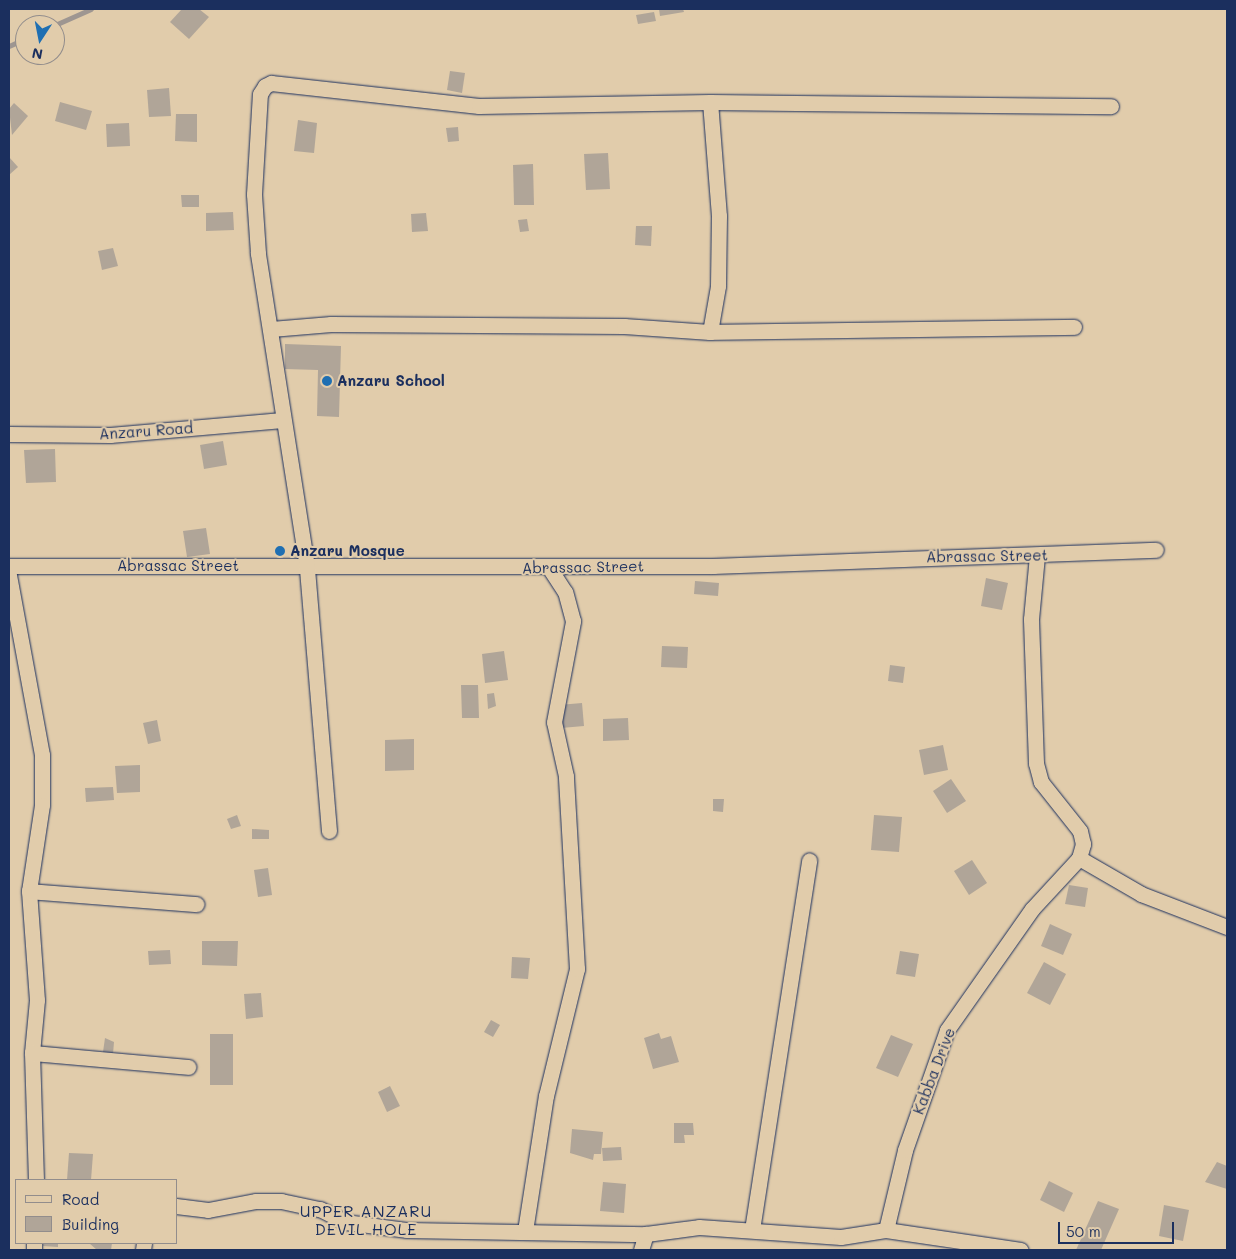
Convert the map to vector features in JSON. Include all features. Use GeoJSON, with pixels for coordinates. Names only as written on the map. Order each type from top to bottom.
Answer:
{"type":"FeatureCollection","features":[{"type":"Feature","properties":{"kind":"street"},"geometry":{"type":"LineString","coordinates":[[329,831],[307,567],[282,420],[271,329],[258,253],[254,194],[260,94],[271,82],[479,106],[710,102],[1111,106]]}},
{"type":"Feature","properties":{"kind":"street"},"geometry":{"type":"LineString","coordinates":[[710,102],[719,216],[718,286],[710,332]]}},
{"type":"Feature","properties":{"kind":"street"},"geometry":{"type":"LineString","coordinates":[[271,329],[331,324],[624,326],[710,332],[1074,327]]}},
{"type":"Feature","properties":{"kind":"street","name":"Anzaru Road"},"geometry":{"type":"LineString","coordinates":[[9,434],[110,435],[282,420]]}},
{"type":"Feature","properties":{"kind":"street","name":"Abrassac Street"},"geometry":{"type":"LineString","coordinates":[[9,566],[549,567],[1037,555],[1156,550]]}},
{"type":"Feature","properties":{"kind":"street"},"geometry":{"type":"LineString","coordinates":[[1037,555],[1031,620],[1036,763],[1041,782],[1080,831],[1079,858],[1141,894],[1227,927]]}},
{"type":"Feature","properties":{"kind":"street"},"geometry":{"type":"LineString","coordinates":[[525,1231],[546,1096],[578,969],[566,776],[554,722],[573,621],[565,592],[549,567]]}},
{"type":"Feature","properties":{"kind":"street"},"geometry":{"type":"LineString","coordinates":[[9,575],[42,755],[42,806],[29,891],[37,1000],[32,1053],[36,1179]]}},
{"type":"Feature","properties":{"kind":"street","name":"Kabba Drive"},"geometry":{"type":"LineString","coordinates":[[886,1230],[905,1150],[948,1030],[1032,909],[1079,858]]}},
{"type":"Feature","properties":{"kind":"street"},"geometry":{"type":"LineString","coordinates":[[752,1230],[809,860]]}},
{"type":"Feature","properties":{"kind":"street"},"geometry":{"type":"LineString","coordinates":[[29,891],[196,904]]}},
{"type":"Feature","properties":{"kind":"street"},"geometry":{"type":"LineString","coordinates":[[32,1053],[188,1067]]}},
{"type":"Feature","properties":{"kind":"street"},"geometry":{"type":"LineString","coordinates":[[178,1206],[208,1210],[256,1201],[280,1201],[320,1209],[345,1222],[398,1229],[646,1234],[699,1227],[752,1230],[840,1244],[886,1230],[1021,1250]]}},
{"type":"Feature","properties":{"kind":"street"},"geometry":{"type":"LineString","coordinates":[[641,1250],[646,1234]]}},
{"type":"Feature","properties":{"kind":"building"},"geometry":{"type":"Polygon","coordinates":[[[182,9],[199,9],[209,17],[189,39],[170,22],[182,9]]]}},
{"type":"Feature","properties":{"kind":"building"},"geometry":{"type":"Polygon","coordinates":[[[659,9],[683,9],[684,12],[660,16],[659,9]]]}},
{"type":"Feature","properties":{"kind":"building"},"geometry":{"type":"Polygon","coordinates":[[[654,12],[656,21],[638,24],[636,15],[654,12]]]}},
{"type":"Feature","properties":{"kind":"building"},"geometry":{"type":"Polygon","coordinates":[[[450,71],[465,73],[462,93],[447,90],[450,71]]]}},
{"type":"Feature","properties":{"kind":"building"},"geometry":{"type":"Polygon","coordinates":[[[169,88],[171,116],[149,117],[147,90],[169,88]]]}},
{"type":"Feature","properties":{"kind":"building"},"geometry":{"type":"Polygon","coordinates":[[[60,102],[92,111],[86,130],[55,121],[60,102]]]}},
{"type":"Feature","properties":{"kind":"building"},"geometry":{"type":"Polygon","coordinates":[[[14,103],[28,116],[12,135],[9,109],[14,103]]]}},
{"type":"Feature","properties":{"kind":"building"},"geometry":{"type":"Polygon","coordinates":[[[176,114],[197,114],[197,142],[175,141],[176,114]]]}},
{"type":"Feature","properties":{"kind":"building"},"geometry":{"type":"Polygon","coordinates":[[[298,120],[317,123],[314,153],[294,151],[298,120]]]}},
{"type":"Feature","properties":{"kind":"building"},"geometry":{"type":"Polygon","coordinates":[[[129,123],[130,146],[107,147],[106,124],[129,123]]]}},
{"type":"Feature","properties":{"kind":"building"},"geometry":{"type":"Polygon","coordinates":[[[458,127],[459,141],[448,142],[446,128],[458,127]]]}},
{"type":"Feature","properties":{"kind":"building"},"geometry":{"type":"Polygon","coordinates":[[[608,153],[610,189],[586,190],[584,154],[608,153]]]}},
{"type":"Feature","properties":{"kind":"building"},"geometry":{"type":"Polygon","coordinates":[[[9,157],[18,167],[9,175],[9,157]]]}},
{"type":"Feature","properties":{"kind":"building"},"geometry":{"type":"Polygon","coordinates":[[[533,164],[534,205],[514,205],[513,165],[533,164]]]}},
{"type":"Feature","properties":{"kind":"building"},"geometry":{"type":"Polygon","coordinates":[[[181,195],[199,195],[199,207],[182,207],[181,195]]]}},
{"type":"Feature","properties":{"kind":"building"},"geometry":{"type":"Polygon","coordinates":[[[233,212],[234,230],[206,231],[206,213],[233,212]]]}},
{"type":"Feature","properties":{"kind":"building"},"geometry":{"type":"Polygon","coordinates":[[[426,213],[428,231],[412,232],[411,214],[426,213]]]}},
{"type":"Feature","properties":{"kind":"building"},"geometry":{"type":"Polygon","coordinates":[[[527,219],[529,231],[520,232],[518,220],[527,219]]]}},
{"type":"Feature","properties":{"kind":"building"},"geometry":{"type":"Polygon","coordinates":[[[636,226],[652,226],[651,246],[635,245],[636,226]]]}},
{"type":"Feature","properties":{"kind":"building"},"geometry":{"type":"Polygon","coordinates":[[[113,248],[118,266],[102,270],[98,251],[113,248]]]}},
{"type":"Feature","properties":{"kind":"building"},"geometry":{"type":"Polygon","coordinates":[[[285,344],[341,346],[339,417],[317,416],[318,370],[285,369],[285,344]]]}},
{"type":"Feature","properties":{"kind":"building"},"geometry":{"type":"Polygon","coordinates":[[[223,441],[227,465],[204,469],[200,445],[223,441]]]}},
{"type":"Feature","properties":{"kind":"building"},"geometry":{"type":"Polygon","coordinates":[[[55,449],[56,482],[26,483],[24,450],[55,449]]]}},
{"type":"Feature","properties":{"kind":"building"},"geometry":{"type":"Polygon","coordinates":[[[206,528],[210,554],[187,557],[183,531],[206,528]]]}},
{"type":"Feature","properties":{"kind":"building"},"geometry":{"type":"Polygon","coordinates":[[[986,578],[1008,583],[1002,610],[981,606],[986,578]]]}},
{"type":"Feature","properties":{"kind":"building"},"geometry":{"type":"Polygon","coordinates":[[[695,581],[719,583],[718,596],[694,594],[695,581]]]}},
{"type":"Feature","properties":{"kind":"building"},"geometry":{"type":"Polygon","coordinates":[[[662,646],[688,647],[687,668],[661,667],[662,646]]]}},
{"type":"Feature","properties":{"kind":"building"},"geometry":{"type":"Polygon","coordinates":[[[504,651],[508,680],[485,683],[482,654],[504,651]]]}},
{"type":"Feature","properties":{"kind":"building"},"geometry":{"type":"Polygon","coordinates":[[[890,665],[905,667],[903,683],[888,681],[890,665]]]}},
{"type":"Feature","properties":{"kind":"building"},"geometry":{"type":"Polygon","coordinates":[[[461,685],[478,685],[479,718],[462,718],[461,685]]]}},
{"type":"Feature","properties":{"kind":"building"},"geometry":{"type":"Polygon","coordinates":[[[494,693],[496,706],[488,709],[487,694],[494,693]]]}},
{"type":"Feature","properties":{"kind":"building"},"geometry":{"type":"Polygon","coordinates":[[[582,703],[584,726],[561,728],[559,705],[582,703]]]}},
{"type":"Feature","properties":{"kind":"building"},"geometry":{"type":"Polygon","coordinates":[[[628,718],[629,740],[603,741],[603,719],[628,718]]]}},
{"type":"Feature","properties":{"kind":"building"},"geometry":{"type":"Polygon","coordinates":[[[157,720],[161,741],[148,744],[143,723],[157,720]]]}},
{"type":"Feature","properties":{"kind":"building"},"geometry":{"type":"Polygon","coordinates":[[[414,739],[414,770],[385,771],[385,740],[414,739]]]}},
{"type":"Feature","properties":{"kind":"building"},"geometry":{"type":"Polygon","coordinates":[[[943,745],[948,770],[924,775],[919,750],[943,745]]]}},
{"type":"Feature","properties":{"kind":"building"},"geometry":{"type":"Polygon","coordinates":[[[140,765],[140,792],[117,793],[115,766],[140,765]]]}},
{"type":"Feature","properties":{"kind":"building"},"geometry":{"type":"Polygon","coordinates":[[[951,779],[966,801],[947,813],[933,791],[951,779]]]}},
{"type":"Feature","properties":{"kind":"building"},"geometry":{"type":"Polygon","coordinates":[[[113,787],[114,800],[86,802],[85,788],[113,787]]]}},
{"type":"Feature","properties":{"kind":"building"},"geometry":{"type":"Polygon","coordinates":[[[713,799],[724,799],[723,812],[713,811],[713,799]]]}},
{"type":"Feature","properties":{"kind":"building"},"geometry":{"type":"Polygon","coordinates":[[[237,815],[241,826],[231,829],[227,819],[237,815]]]}},
{"type":"Feature","properties":{"kind":"building"},"geometry":{"type":"Polygon","coordinates":[[[874,815],[902,817],[899,852],[871,850],[874,815]]]}},
{"type":"Feature","properties":{"kind":"building"},"geometry":{"type":"Polygon","coordinates":[[[252,829],[269,830],[269,839],[252,839],[252,829]]]}},
{"type":"Feature","properties":{"kind":"building"},"geometry":{"type":"Polygon","coordinates":[[[972,860],[987,883],[969,895],[954,871],[972,860]]]}},
{"type":"Feature","properties":{"kind":"building"},"geometry":{"type":"Polygon","coordinates":[[[268,868],[272,895],[258,897],[254,870],[268,868]]]}},
{"type":"Feature","properties":{"kind":"building"},"geometry":{"type":"Polygon","coordinates":[[[1069,885],[1088,888],[1085,907],[1065,904],[1069,885]]]}},
{"type":"Feature","properties":{"kind":"building"},"geometry":{"type":"Polygon","coordinates":[[[1050,924],[1072,934],[1063,955],[1041,946],[1050,924]]]}},
{"type":"Feature","properties":{"kind":"building"},"geometry":{"type":"Polygon","coordinates":[[[202,941],[238,941],[237,966],[202,965],[202,941]]]}},
{"type":"Feature","properties":{"kind":"building"},"geometry":{"type":"Polygon","coordinates":[[[170,950],[171,964],[149,965],[148,951],[170,950]]]}},
{"type":"Feature","properties":{"kind":"building"},"geometry":{"type":"Polygon","coordinates":[[[900,951],[919,954],[915,977],[896,974],[900,951]]]}},
{"type":"Feature","properties":{"kind":"building"},"geometry":{"type":"Polygon","coordinates":[[[512,957],[530,958],[528,979],[511,978],[512,957]]]}},
{"type":"Feature","properties":{"kind":"building"},"geometry":{"type":"Polygon","coordinates":[[[1044,962],[1066,974],[1050,1005],[1027,993],[1044,962]]]}},
{"type":"Feature","properties":{"kind":"building"},"geometry":{"type":"Polygon","coordinates":[[[261,993],[263,1017],[246,1019],[244,994],[261,993]]]}},
{"type":"Feature","properties":{"kind":"building"},"geometry":{"type":"Polygon","coordinates":[[[491,1020],[500,1025],[493,1037],[484,1032],[491,1020]]]}},
{"type":"Feature","properties":{"kind":"building"},"geometry":{"type":"Polygon","coordinates":[[[659,1033],[661,1039],[671,1036],[679,1062],[653,1069],[644,1038],[659,1033]]]}},
{"type":"Feature","properties":{"kind":"building"},"geometry":{"type":"Polygon","coordinates":[[[210,1034],[233,1034],[233,1085],[210,1085],[210,1034]]]}},
{"type":"Feature","properties":{"kind":"building"},"geometry":{"type":"Polygon","coordinates":[[[891,1035],[913,1044],[898,1077],[876,1068],[891,1035]]]}},
{"type":"Feature","properties":{"kind":"building"},"geometry":{"type":"Polygon","coordinates":[[[105,1038],[114,1042],[113,1054],[103,1052],[105,1038]]]}},
{"type":"Feature","properties":{"kind":"building"},"geometry":{"type":"Polygon","coordinates":[[[390,1086],[400,1106],[387,1112],[378,1092],[390,1086]]]}},
{"type":"Feature","properties":{"kind":"building"},"geometry":{"type":"Polygon","coordinates":[[[674,1123],[693,1123],[694,1135],[684,1135],[685,1143],[674,1143],[674,1123]]]}},
{"type":"Feature","properties":{"kind":"building"},"geometry":{"type":"Polygon","coordinates":[[[572,1129],[603,1132],[601,1154],[594,1154],[593,1160],[570,1153],[572,1129]]]}},
{"type":"Feature","properties":{"kind":"building"},"geometry":{"type":"Polygon","coordinates":[[[621,1147],[622,1160],[603,1161],[602,1148],[621,1147]]]}},
{"type":"Feature","properties":{"kind":"building"},"geometry":{"type":"Polygon","coordinates":[[[69,1153],[93,1154],[91,1179],[67,1179],[69,1153]]]}},
{"type":"Feature","properties":{"kind":"building"},"geometry":{"type":"Polygon","coordinates":[[[1217,1162],[1227,1166],[1227,1189],[1205,1182],[1217,1162]]]}},
{"type":"Feature","properties":{"kind":"building"},"geometry":{"type":"Polygon","coordinates":[[[1049,1181],[1073,1193],[1064,1212],[1040,1200],[1049,1181]]]}},
{"type":"Feature","properties":{"kind":"building"},"geometry":{"type":"Polygon","coordinates":[[[603,1182],[626,1184],[624,1213],[600,1211],[603,1182]]]}},
{"type":"Feature","properties":{"kind":"building"},"geometry":{"type":"Polygon","coordinates":[[[1098,1201],[1119,1209],[1101,1250],[1076,1250],[1098,1201]]]}},
{"type":"Feature","properties":{"kind":"building"},"geometry":{"type":"Polygon","coordinates":[[[1164,1205],[1189,1210],[1183,1241],[1159,1236],[1164,1205]]]}},
{"type":"Feature","properties":{"kind":"building"},"geometry":{"type":"Polygon","coordinates":[[[43,1244],[58,1244],[58,1247],[43,1246],[43,1244]]]}},
{"type":"Feature","properties":{"kind":"building"},"geometry":{"type":"Polygon","coordinates":[[[90,1244],[112,1244],[111,1250],[97,1250],[90,1244]]]}},
{"type":"Feature","properties":{"kind":"waterway"},"geometry":{"type":"LineString","coordinates":[[65,21],[91,9]]}},
{"type":"Feature","properties":{"kind":"waterway"},"geometry":{"type":"LineString","coordinates":[[9,46],[15,43]]}},
{"type":"Feature","properties":{"kind":"place","name":"Anzaru School"},"geometry":{"type":"Point","coordinates":[327,381]}},
{"type":"Feature","properties":{"kind":"place","name":"Anzaru Mosque"},"geometry":{"type":"Point","coordinates":[280,551]}},
{"type":"Feature","properties":{"kind":"district","name":"UPPER ANZARU DEVIL HOLE"},"geometry":{"type":"Point","coordinates":[366,1220]}}]}
